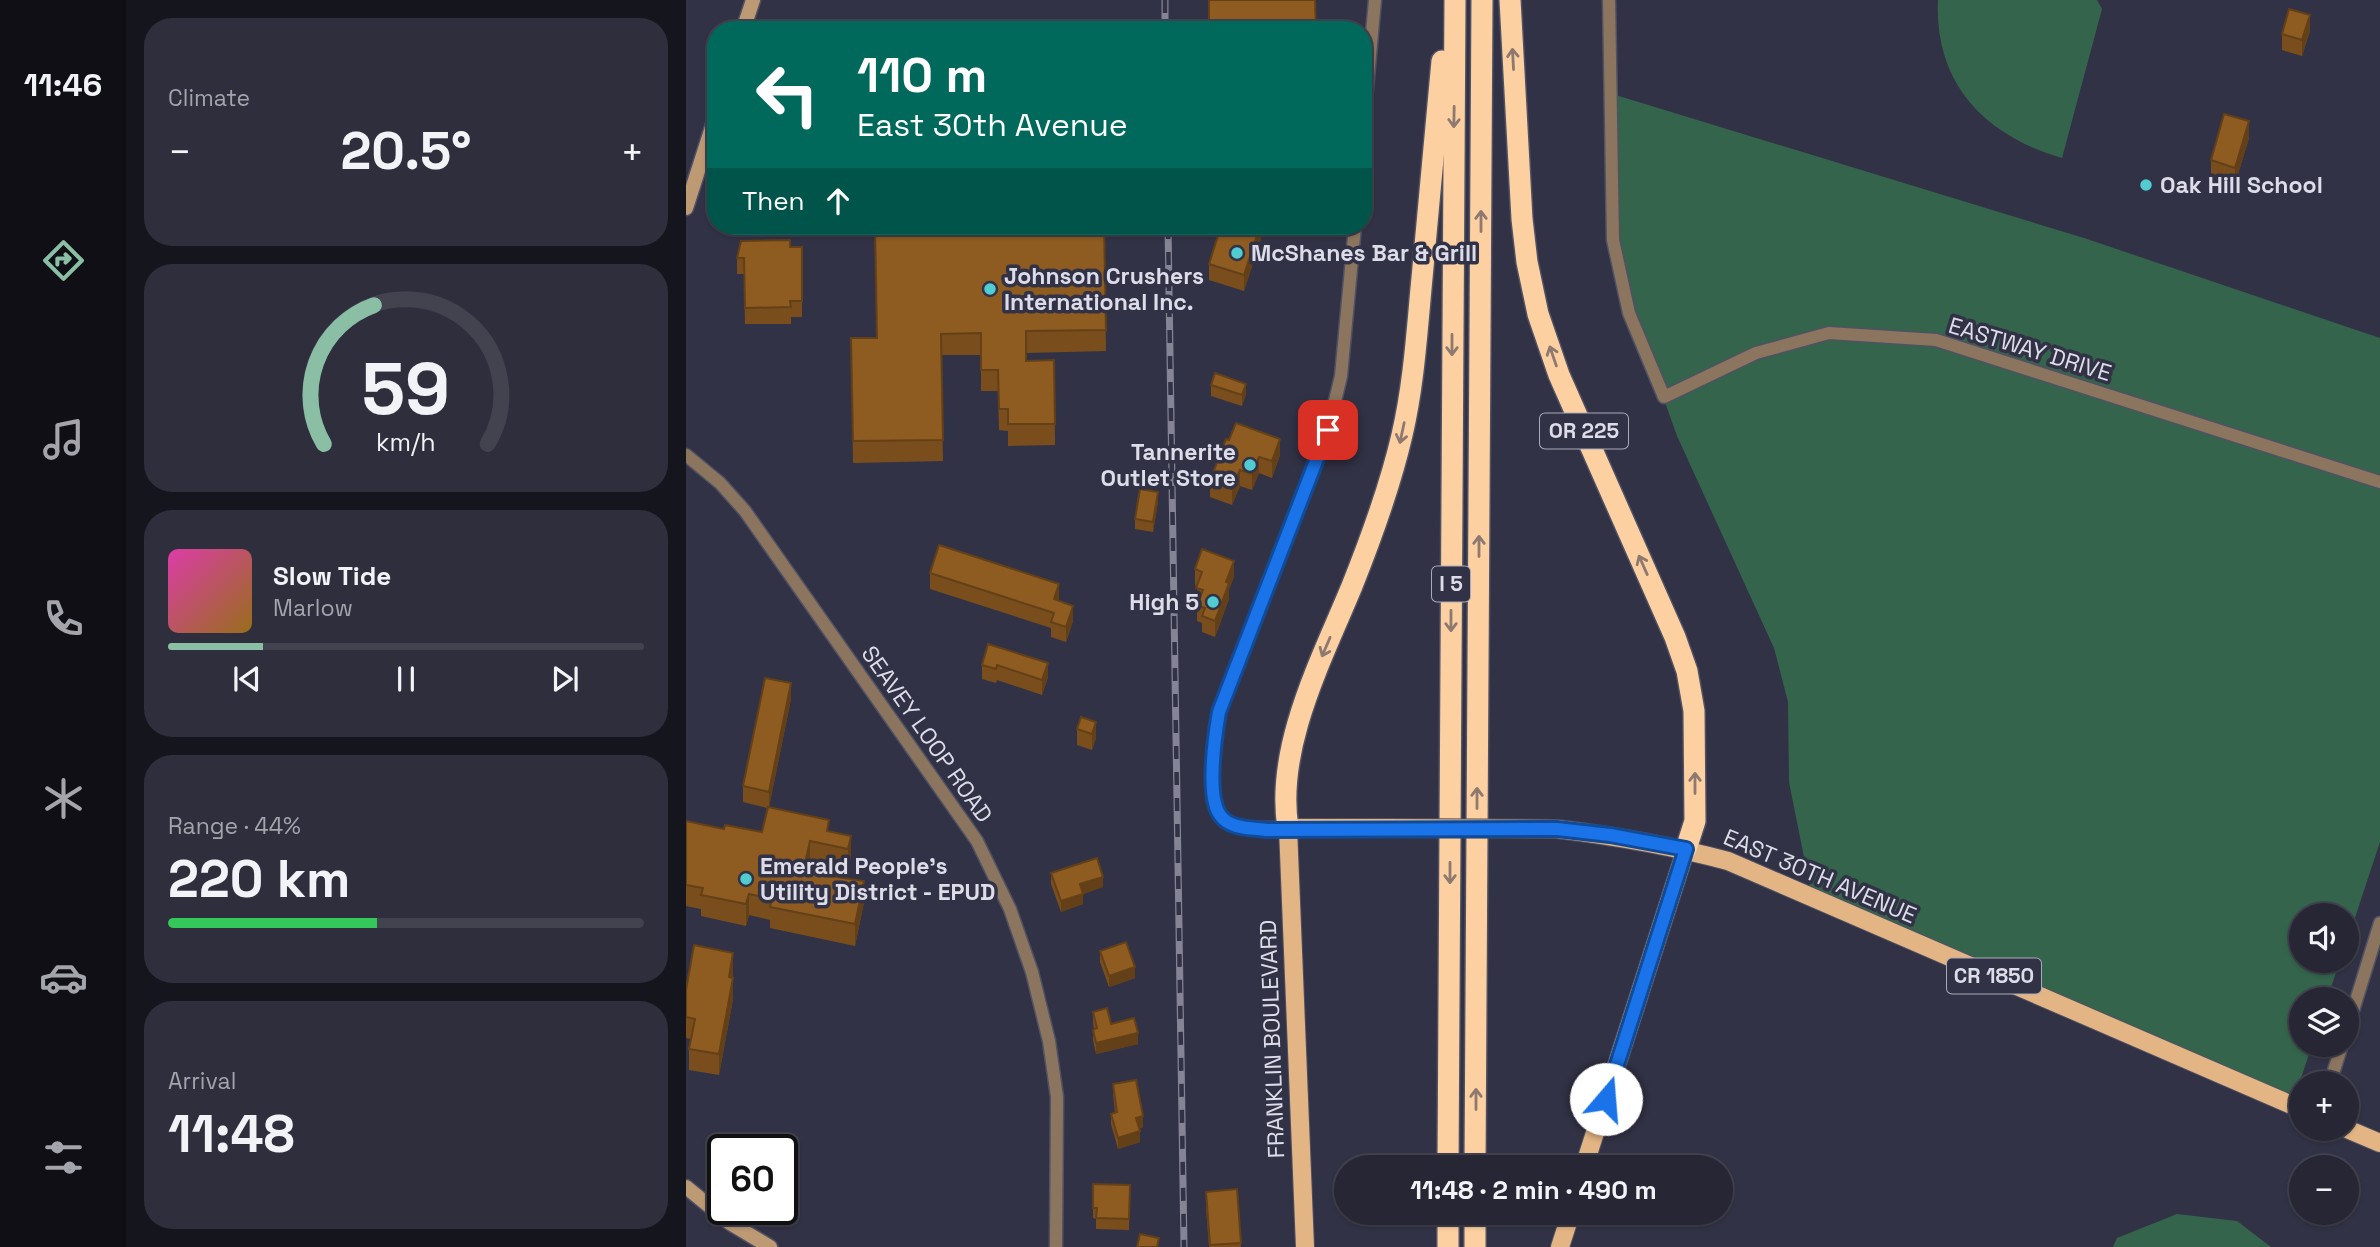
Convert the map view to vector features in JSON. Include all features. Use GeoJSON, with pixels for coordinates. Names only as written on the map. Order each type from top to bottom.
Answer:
{"type":"FeatureCollection","features":[{"type":"Feature","properties":{"kind":"highway"},"geometry":{"type":"LineString","coordinates":[[1288,828],[1285,812],[1287,775],[1295,735],[1318,667],[1385,502],[1403,433],[1415,353],[1448,0]]}},
{"type":"Feature","properties":{"kind":"highway","name":"I 5"},"geometry":{"type":"LineString","coordinates":[[1448,1155],[1455,0]]}},
{"type":"Feature","properties":{"kind":"highway","name":"I 5"},"geometry":{"type":"LineString","coordinates":[[1475,1155],[1482,0]]}},
{"type":"Feature","properties":{"kind":"highway","name":"OR 225"},"geometry":{"type":"LineString","coordinates":[[1510,0],[1522,219],[1527,262],[1538,314],[1559,375],[1675,637],[1687,671],[1695,711],[1695,821],[1686,849]]}},
{"type":"Feature","properties":{"kind":"highway"},"geometry":{"type":"LineString","coordinates":[[1448,1225],[1448,1247]]}},
{"type":"Feature","properties":{"kind":"highway"},"geometry":{"type":"LineString","coordinates":[[1475,1225],[1475,1247]]}},
{"type":"Feature","properties":{"kind":"main road"},"geometry":{"type":"LineString","coordinates":[[746,21],[753,0]]}},
{"type":"Feature","properties":{"kind":"main road"},"geometry":{"type":"LineString","coordinates":[[686,208],[707,143]]}},
{"type":"Feature","properties":{"kind":"main road","name":"EAST 30TH AVENUE"},"geometry":{"type":"LineString","coordinates":[[1288,828],[1557,829],[1610,835],[1686,849],[1728,861],[2289,1104]]}},
{"type":"Feature","properties":{"kind":"main road","name":"FRANKLIN BOULEVARD"},"geometry":{"type":"LineString","coordinates":[[1288,828],[1305,1247]]}},
{"type":"Feature","properties":{"kind":"main road","name":"OR 225"},"geometry":{"type":"LineString","coordinates":[[1588,1155],[1686,849]]}},
{"type":"Feature","properties":{"kind":"main road"},"geometry":{"type":"LineString","coordinates":[[2359,1134],[2380,1143]]}},
{"type":"Feature","properties":{"kind":"main road"},"geometry":{"type":"LineString","coordinates":[[686,1187],[730,1223],[770,1247]]}},
{"type":"Feature","properties":{"kind":"main road"},"geometry":{"type":"LineString","coordinates":[[1560,1247],[1567,1225]]}},
{"type":"Feature","properties":{"kind":"street"},"geometry":{"type":"LineString","coordinates":[[1372,33],[1375,0]]}},
{"type":"Feature","properties":{"kind":"street","name":"EASTWAY DRIVE"},"geometry":{"type":"LineString","coordinates":[[1609,0],[1613,240],[1629,313],[1664,397],[1756,353],[1829,332],[1936,340],[2380,482]]}},
{"type":"Feature","properties":{"kind":"street"},"geometry":{"type":"LineString","coordinates":[[1288,828],[1240,828],[1221,817],[1213,798],[1214,740],[1219,712],[1328,430],[1341,376],[1354,235]]}},
{"type":"Feature","properties":{"kind":"street","name":"SEAVEY LOOP ROAD"},"geometry":{"type":"LineString","coordinates":[[686,455],[720,483],[745,511],[977,841],[1010,909],[1032,972],[1049,1041],[1057,1097],[1056,1247]]}},
{"type":"Feature","properties":{"kind":"street"},"geometry":{"type":"LineString","coordinates":[[2359,991],[2380,923]]}},
{"type":"Feature","properties":{"kind":"green space"},"geometry":{"type":"Polygon","coordinates":[[[1938,0],[2097,0],[2102,9],[2062,158],[2010,136],[1970,102],[1955,81],[1945,57],[1939,30],[1938,0]]]}},
{"type":"Feature","properties":{"kind":"green space"},"geometry":{"type":"Polygon","coordinates":[[[1609,93],[2084,238],[2380,338],[2380,842],[2359,906],[2359,903],[2289,903],[2289,973],[2336,973],[2331,987],[2289,987],[2289,1057],[2308,1057],[2303,1071],[2289,1071],[2289,1104],[1812,897],[1789,782],[1788,702],[1774,648],[1677,436],[1622,281],[1609,93]]]}},
{"type":"Feature","properties":{"kind":"green space"},"geometry":{"type":"Polygon","coordinates":[[[2177,1214],[2237,1221],[2271,1247],[2113,1247],[2117,1238],[2177,1214]]]}},
{"type":"Feature","properties":{"kind":"building"},"geometry":{"type":"Polygon","coordinates":[[[1209,0],[1315,0],[1316,21],[1209,21],[1209,0]]]}},
{"type":"Feature","properties":{"kind":"building"},"geometry":{"type":"Polygon","coordinates":[[[2289,9],[2310,15],[2302,40],[2282,34],[2289,9]]]}},
{"type":"Feature","properties":{"kind":"building"},"geometry":{"type":"Polygon","coordinates":[[[2224,114],[2249,121],[2235,168],[2211,160],[2224,114]]]}},
{"type":"Feature","properties":{"kind":"building","name":"Johnson Crushers International Inc."},"geometry":{"type":"Polygon","coordinates":[[[875,235],[1104,235],[1106,330],[1026,331],[1026,361],[1054,360],[1055,424],[1008,424],[1008,409],[999,409],[998,370],[981,370],[981,333],[941,334],[943,440],[853,441],[851,338],[877,338],[875,235]]]}},
{"type":"Feature","properties":{"kind":"building"},"geometry":{"type":"Polygon","coordinates":[[[1218,235],[1257,235],[1244,275],[1209,264],[1218,235]]]}},
{"type":"Feature","properties":{"kind":"building"},"geometry":{"type":"Polygon","coordinates":[[[790,240],[790,247],[802,247],[802,301],[790,301],[791,307],[745,308],[744,258],[737,258],[741,241],[790,240]]]}},
{"type":"Feature","properties":{"kind":"building"},"geometry":{"type":"Polygon","coordinates":[[[1215,373],[1246,384],[1242,395],[1211,385],[1215,373]]]}},
{"type":"Feature","properties":{"kind":"building"},"geometry":{"type":"Polygon","coordinates":[[[1236,423],[1280,439],[1272,461],[1259,457],[1252,474],[1240,470],[1232,489],[1210,481],[1226,439],[1229,440],[1236,423]]]}},
{"type":"Feature","properties":{"kind":"building"},"geometry":{"type":"Polygon","coordinates":[[[1140,489],[1158,492],[1153,522],[1135,519],[1140,489]]]}},
{"type":"Feature","properties":{"kind":"building"},"geometry":{"type":"Polygon","coordinates":[[[939,545],[1059,584],[1054,599],[1073,606],[1066,627],[1051,622],[1054,613],[930,573],[939,545]]]}},
{"type":"Feature","properties":{"kind":"building","name":"High 5"},"geometry":{"type":"Polygon","coordinates":[[[1202,549],[1234,561],[1215,621],[1202,616],[1205,608],[1197,605],[1203,590],[1196,588],[1202,572],[1195,569],[1202,549]]]}},
{"type":"Feature","properties":{"kind":"building"},"geometry":{"type":"Polygon","coordinates":[[[988,644],[1048,663],[1042,680],[997,665],[996,669],[982,665],[988,644]]]}},
{"type":"Feature","properties":{"kind":"building"},"geometry":{"type":"Polygon","coordinates":[[[765,678],[791,683],[769,792],[743,786],[765,678]]]}},
{"type":"Feature","properties":{"kind":"building"},"geometry":{"type":"Polygon","coordinates":[[[1081,717],[1096,722],[1092,734],[1077,729],[1081,717]]]}},
{"type":"Feature","properties":{"kind":"building","name":"Emerald People's Utility District - EPUD"},"geometry":{"type":"Polygon","coordinates":[[[768,807],[829,820],[827,831],[851,836],[848,849],[810,841],[803,872],[864,881],[855,924],[770,907],[772,899],[749,894],[746,904],[701,895],[703,888],[686,885],[686,821],[724,829],[725,825],[762,832],[768,807]]]}},
{"type":"Feature","properties":{"kind":"building"},"geometry":{"type":"Polygon","coordinates":[[[1097,858],[1103,877],[1080,884],[1083,894],[1061,901],[1051,873],[1097,858]]]}},
{"type":"Feature","properties":{"kind":"building"},"geometry":{"type":"Polygon","coordinates":[[[1126,942],[1135,967],[1109,976],[1100,951],[1126,942]]]}},
{"type":"Feature","properties":{"kind":"building"},"geometry":{"type":"Polygon","coordinates":[[[694,945],[733,953],[729,977],[733,978],[719,1054],[689,1049],[695,1019],[686,1017],[686,990],[694,945]]]}},
{"type":"Feature","properties":{"kind":"building"},"geometry":{"type":"Polygon","coordinates":[[[1107,1008],[1111,1024],[1134,1018],[1138,1033],[1096,1043],[1093,1030],[1097,1028],[1093,1012],[1107,1008]]]}},
{"type":"Feature","properties":{"kind":"building"},"geometry":{"type":"Polygon","coordinates":[[[1136,1080],[1143,1116],[1136,1118],[1140,1131],[1118,1138],[1111,1114],[1117,1112],[1113,1084],[1136,1080]]]}},
{"type":"Feature","properties":{"kind":"building"},"geometry":{"type":"Polygon","coordinates":[[[1093,1184],[1130,1185],[1129,1219],[1096,1218],[1097,1208],[1093,1208],[1093,1184]]]}},
{"type":"Feature","properties":{"kind":"building"},"geometry":{"type":"Polygon","coordinates":[[[1237,1189],[1241,1243],[1210,1245],[1206,1192],[1237,1189]]]}},
{"type":"Feature","properties":{"kind":"building"},"geometry":{"type":"Polygon","coordinates":[[[1140,1234],[1159,1238],[1157,1247],[1137,1247],[1140,1234]]]}},
{"type":"Feature","properties":{"kind":"railway"},"geometry":{"type":"LineString","coordinates":[[1165,0],[1165,21]]}},
{"type":"Feature","properties":{"kind":"railway"},"geometry":{"type":"LineString","coordinates":[[1168,235],[1184,1247]]}},
{"type":"Feature","properties":{"kind":"place","name":"Oak Hill School"},"geometry":{"type":"Point","coordinates":[2146,185]}},
{"type":"Feature","properties":{"kind":"place","name":"McShanes Bar & Grill"},"geometry":{"type":"Point","coordinates":[1237,253]}},
{"type":"Feature","properties":{"kind":"place","name":"Johnson Crushers International Inc."},"geometry":{"type":"Point","coordinates":[990,289]}},
{"type":"Feature","properties":{"kind":"place","name":"Tannerite Outlet Store"},"geometry":{"type":"Point","coordinates":[1250,465]}},
{"type":"Feature","properties":{"kind":"place","name":"High 5"},"geometry":{"type":"Point","coordinates":[1213,602]}},
{"type":"Feature","properties":{"kind":"place","name":"Emerald People's Utility District - EPUD"},"geometry":{"type":"Point","coordinates":[746,879]}},
{"type":"Feature","properties":{"kind":"route"},"geometry":{"type":"LineString","coordinates":[[1328,430],[1219,712],[1214,740],[1213,798],[1221,817],[1240,828],[1557,829],[1610,835],[1686,849],[1606,1099]]}}]}
